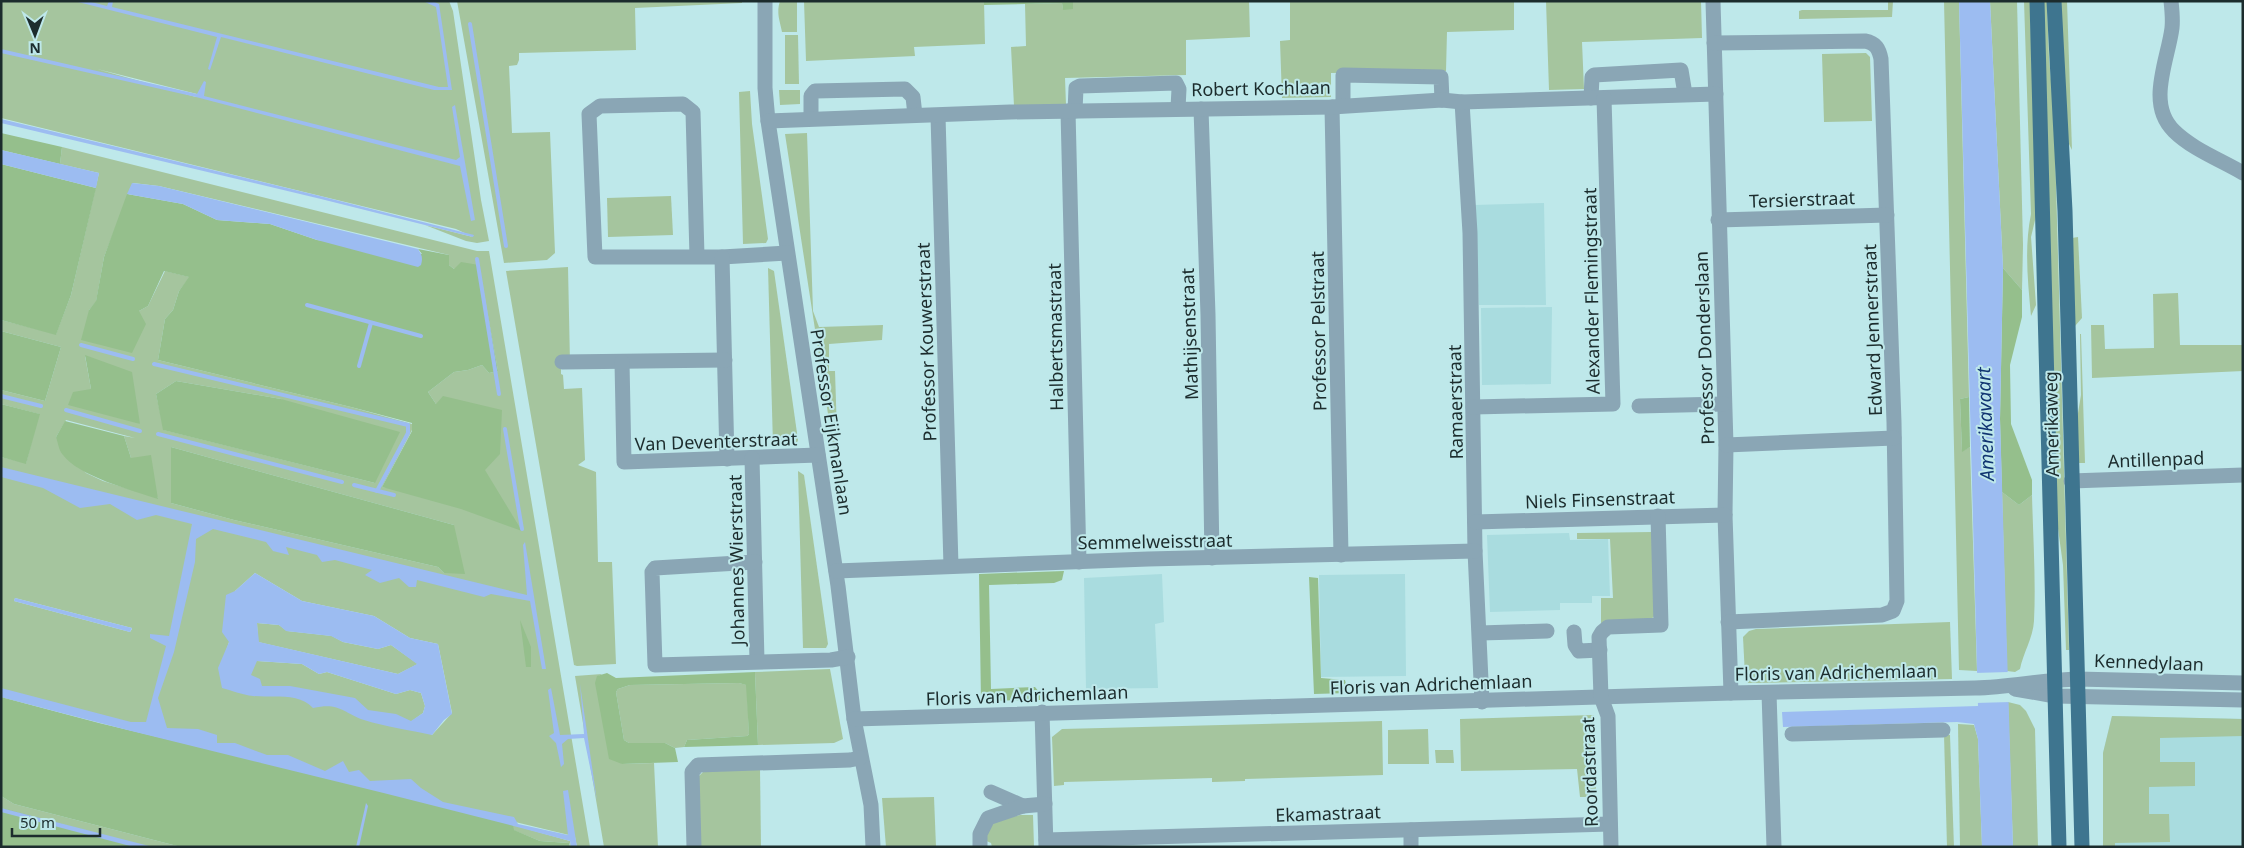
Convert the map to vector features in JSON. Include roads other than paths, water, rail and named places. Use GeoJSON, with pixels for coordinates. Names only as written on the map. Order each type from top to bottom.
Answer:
{"type":"FeatureCollection","features":[{"type":"Feature","properties":{"kind":"main road","name":"Amerikaweg"},"geometry":{"type":"LineString","coordinates":[[2037,1],[2059,847]]}},
{"type":"Feature","properties":{"kind":"main road","name":"Amerikaweg"},"geometry":{"type":"LineString","coordinates":[[2054,1],[2055,47],[2062,135],[2082,847]]}},
{"type":"Feature","properties":{"kind":"street","name":"Professor Eijkmanlaan"},"geometry":{"type":"LineString","coordinates":[[765,1],[765,88],[768,121],[836,571],[848,657],[854,719],[860,758],[871,806],[873,847]]}},
{"type":"Feature","properties":{"kind":"street","name":"Professor Donderslaan"},"geometry":{"type":"LineString","coordinates":[[1713,1],[1731,693]]}},
{"type":"Feature","properties":{"kind":"street"},"geometry":{"type":"LineString","coordinates":[[2172,1],[2172,26],[2159,95],[2165,117],[2174,131],[2194,146],[2243,173]]}},
{"type":"Feature","properties":{"kind":"street","name":"Edward Jennerstraat"},"geometry":{"type":"LineString","coordinates":[[1714,43],[1865,41],[1876,45],[1882,59],[1894,438],[1897,602],[1893,611],[1888,614],[1873,616],[1728,622]]}},
{"type":"Feature","properties":{"kind":"street"},"geometry":{"type":"LineString","coordinates":[[1598,98],[1592,77],[1594,75],[1681,70],[1685,94]]}},
{"type":"Feature","properties":{"kind":"street","name":"Robert Kochlaan"},"geometry":{"type":"LineString","coordinates":[[1338,106],[1343,76],[1441,77],[1442,100]]}},
{"type":"Feature","properties":{"kind":"street","name":"Robert Kochlaan"},"geometry":{"type":"LineString","coordinates":[[1072,111],[1076,88],[1080,86],[1176,83],[1179,89],[1178,108]]}},
{"type":"Feature","properties":{"kind":"street"},"geometry":{"type":"LineString","coordinates":[[811,118],[811,96],[815,91],[905,89],[913,96],[915,115]]}},
{"type":"Feature","properties":{"kind":"street","name":"Robert Kochlaan"},"geometry":{"type":"LineString","coordinates":[[768,121],[915,115],[1338,106],[1442,100],[1462,102],[1716,94]]}},
{"type":"Feature","properties":{"kind":"street","name":"Alexander Flemingstraat"},"geometry":{"type":"LineString","coordinates":[[1473,407],[1613,404],[1598,98]]}},
{"type":"Feature","properties":{"kind":"street","name":"Ramaerstraat"},"geometry":{"type":"LineString","coordinates":[[1462,102],[1469,204],[1475,522],[1482,702]]}},
{"type":"Feature","properties":{"kind":"street"},"geometry":{"type":"LineString","coordinates":[[698,256],[693,112],[683,104],[600,106],[590,114],[595,257],[698,256],[722,258],[787,253]]}},
{"type":"Feature","properties":{"kind":"street","name":"Professor Pelstraat"},"geometry":{"type":"LineString","coordinates":[[1338,106],[1341,555]]}},
{"type":"Feature","properties":{"kind":"street","name":"Mathijsenstraat"},"geometry":{"type":"LineString","coordinates":[[1201,109],[1208,315],[1212,558]]}},
{"type":"Feature","properties":{"kind":"street","name":"Halbertsmastraat"},"geometry":{"type":"LineString","coordinates":[[1072,111],[1079,562]]}},
{"type":"Feature","properties":{"kind":"street","name":"Professor Kouwerstraat"},"geometry":{"type":"LineString","coordinates":[[938,116],[951,566]]}},
{"type":"Feature","properties":{"kind":"street","name":"Tersierstraat"},"geometry":{"type":"LineString","coordinates":[[1718,220],[1887,215]]}},
{"type":"Feature","properties":{"kind":"street"},"geometry":{"type":"LineString","coordinates":[[722,258],[727,459]]}},
{"type":"Feature","properties":{"kind":"street"},"geometry":{"type":"LineString","coordinates":[[562,362],[726,360]]}},
{"type":"Feature","properties":{"kind":"street","name":"Van Deventerstraat"},"geometry":{"type":"LineString","coordinates":[[622,362],[624,462],[818,455]]}},
{"type":"Feature","properties":{"kind":"street"},"geometry":{"type":"LineString","coordinates":[[1639,406],[1724,404]]}},
{"type":"Feature","properties":{"kind":"street"},"geometry":{"type":"LineString","coordinates":[[1726,445],[1894,438]]}},
{"type":"Feature","properties":{"kind":"street","name":"Johannes Wierstraat"},"geometry":{"type":"LineString","coordinates":[[752,458],[757,661]]}},
{"type":"Feature","properties":{"kind":"street","name":"Antillenpad"},"geometry":{"type":"LineString","coordinates":[[2071,481],[2243,475]]}},
{"type":"Feature","properties":{"kind":"street","name":"Niels Finsenstraat"},"geometry":{"type":"LineString","coordinates":[[1475,522],[1725,515]]}},
{"type":"Feature","properties":{"kind":"street","name":"Roordastraat"},"geometry":{"type":"LineString","coordinates":[[1611,847],[1608,716],[1601,697],[1599,636],[1608,627],[1661,625],[1658,516]]}},
{"type":"Feature","properties":{"kind":"street","name":"Semmelweisstraat"},"geometry":{"type":"LineString","coordinates":[[836,571],[1476,551]]}},
{"type":"Feature","properties":{"kind":"street","name":"Johannes Wierstraat"},"geometry":{"type":"LineString","coordinates":[[755,562],[655,568],[652,572],[655,665],[831,660],[848,657]]}},
{"type":"Feature","properties":{"kind":"street"},"geometry":{"type":"LineString","coordinates":[[1480,633],[1547,631]]}},
{"type":"Feature","properties":{"kind":"street"},"geometry":{"type":"LineString","coordinates":[[1574,632],[1575,645],[1579,651],[1600,650]]}},
{"type":"Feature","properties":{"kind":"street","name":"Kennedylaan"},"geometry":{"type":"LineString","coordinates":[[2055,679],[2243,684]]}},
{"type":"Feature","properties":{"kind":"street","name":"Floris van Adrichemlaan"},"geometry":{"type":"LineString","coordinates":[[854,719],[1042,712],[2009,687],[2055,679]]}},
{"type":"Feature","properties":{"kind":"street","name":"Floris van Adrichemlaan"},"geometry":{"type":"LineString","coordinates":[[2009,687],[2020,691],[2055,696]]}},
{"type":"Feature","properties":{"kind":"street"},"geometry":{"type":"LineString","coordinates":[[1769,693],[1774,847]]}},
{"type":"Feature","properties":{"kind":"street","name":"Kennedylaan"},"geometry":{"type":"LineString","coordinates":[[2055,696],[2243,700]]}},
{"type":"Feature","properties":{"kind":"street"},"geometry":{"type":"LineString","coordinates":[[1042,712],[1046,844]]}},
{"type":"Feature","properties":{"kind":"street"},"geometry":{"type":"LineString","coordinates":[[1792,734],[1943,730]]}},
{"type":"Feature","properties":{"kind":"street"},"geometry":{"type":"LineString","coordinates":[[694,847],[692,772],[698,765],[850,760],[860,758]]}},
{"type":"Feature","properties":{"kind":"street"},"geometry":{"type":"LineString","coordinates":[[991,792],[1023,806]]}},
{"type":"Feature","properties":{"kind":"street"},"geometry":{"type":"LineString","coordinates":[[980,847],[980,834],[988,818],[1023,806],[1045,804]]}},
{"type":"Feature","properties":{"kind":"street","name":"Ekamastraat"},"geometry":{"type":"LineString","coordinates":[[1046,844],[1228,841],[1411,830],[1610,824]]}},
{"type":"Feature","properties":{"kind":"street"},"geometry":{"type":"LineString","coordinates":[[1411,830],[1412,847]]}},
{"type":"Feature","properties":{"kind":"water"},"geometry":{"type":"Polygon","coordinates":[[[74,1],[87,1],[107,6],[109,1],[113,1],[112,7],[439,87],[448,87],[436,7],[423,1],[432,1],[439,4],[452,90],[434,90],[221,37],[210,70],[208,69],[217,37],[74,1]]]}},
{"type":"Feature","properties":{"kind":"water","name":"Amerikavaart"},"geometry":{"type":"Polygon","coordinates":[[[1959,1],[1990,1],[2003,268],[2000,419],[2013,847],[1982,847],[1978,739],[1974,724],[1957,722],[1783,727],[1782,712],[1978,706],[1959,1]]]}},
{"type":"Feature","properties":{"kind":"water"},"geometry":{"type":"Polygon","coordinates":[[[1,49],[197,94],[204,81],[206,82],[204,96],[456,160],[460,157],[452,107],[455,105],[475,220],[471,221],[460,166],[196,97],[1,53],[1,49]]]}},
{"type":"Feature","properties":{"kind":"water"},"geometry":{"type":"Polygon","coordinates":[[[1,119],[474,235],[473,237],[1,123],[1,119]]]}},
{"type":"Feature","properties":{"kind":"water"},"geometry":{"type":"Polygon","coordinates":[[[1,150],[99,173],[96,188],[1,164],[1,150]]]}},
{"type":"Feature","properties":{"kind":"water"},"geometry":{"type":"Polygon","coordinates":[[[132,183],[159,186],[418,249],[422,257],[421,265],[418,267],[317,240],[270,224],[217,220],[183,204],[127,194],[132,183]]]}},
{"type":"Feature","properties":{"kind":"water"},"geometry":{"type":"Polygon","coordinates":[[[1,467],[527,595],[523,545],[525,542],[546,669],[542,669],[530,601],[491,594],[484,597],[417,580],[416,587],[409,587],[399,578],[380,583],[365,575],[372,570],[335,560],[322,562],[317,555],[286,547],[289,555],[273,551],[266,542],[213,529],[196,539],[195,562],[174,652],[158,698],[167,728],[198,729],[217,735],[217,743],[235,743],[267,755],[288,755],[325,771],[343,761],[349,772],[359,770],[370,781],[411,779],[443,802],[514,817],[518,824],[568,835],[563,791],[568,790],[577,847],[571,847],[570,841],[499,822],[1,697],[1,688],[131,722],[146,722],[166,646],[150,638],[150,634],[169,636],[192,524],[156,515],[137,520],[110,504],[80,508],[43,488],[1,477],[1,467]]]}},
{"type":"Feature","properties":{"kind":"water"},"geometry":{"type":"Polygon","coordinates":[[[255,573],[302,601],[374,616],[410,638],[438,644],[452,714],[444,720],[432,735],[364,720],[335,707],[322,706],[313,708],[307,703],[293,698],[249,695],[222,688],[218,668],[229,642],[222,632],[226,595],[235,591],[255,573]],[[257,623],[259,642],[398,674],[417,664],[391,645],[378,649],[343,642],[331,636],[286,631],[279,625],[257,623]],[[257,661],[251,675],[260,679],[262,686],[290,686],[355,698],[368,710],[396,714],[411,721],[423,713],[425,706],[421,693],[410,690],[396,694],[327,672],[319,674],[302,664],[257,661]]]}},
{"type":"Feature","properties":{"kind":"water"},"geometry":{"type":"Polygon","coordinates":[[[15,598],[132,628],[130,632],[14,601],[15,598]]]}},
{"type":"Feature","properties":{"kind":"water"},"geometry":{"type":"Polygon","coordinates":[[[580,684],[597,801],[584,738],[568,739],[562,744],[564,764],[561,767],[556,743],[549,736],[554,733],[548,690],[551,688],[560,735],[584,734],[580,684]]]}},
{"type":"Feature","properties":{"kind":"water"},"geometry":{"type":"Polygon","coordinates":[[[366,803],[368,806],[359,847],[356,847],[366,803]]]}},
{"type":"Feature","properties":{"kind":"water"},"geometry":{"type":"Polygon","coordinates":[[[1,808],[153,847],[134,847],[1,812],[1,808]]]}},
{"type":"Feature","properties":{"kind":"waterway"},"geometry":{"type":"LineString","coordinates":[[470,24],[506,246]]}},
{"type":"Feature","properties":{"kind":"waterway"},"geometry":{"type":"LineString","coordinates":[[477,259],[499,394]]}},
{"type":"Feature","properties":{"kind":"waterway"},"geometry":{"type":"LineString","coordinates":[[307,305],[421,336]]}},
{"type":"Feature","properties":{"kind":"waterway"},"geometry":{"type":"LineString","coordinates":[[359,366],[371,323]]}},
{"type":"Feature","properties":{"kind":"waterway"},"geometry":{"type":"LineString","coordinates":[[81,345],[133,359]]}},
{"type":"Feature","properties":{"kind":"waterway"},"geometry":{"type":"LineString","coordinates":[[154,364],[408,425],[408,433],[377,491]]}},
{"type":"Feature","properties":{"kind":"waterway"},"geometry":{"type":"LineString","coordinates":[[1,396],[41,406]]}},
{"type":"Feature","properties":{"kind":"waterway"},"geometry":{"type":"LineString","coordinates":[[66,410],[140,431]]}},
{"type":"Feature","properties":{"kind":"waterway"},"geometry":{"type":"LineString","coordinates":[[505,429],[522,529]]}},
{"type":"Feature","properties":{"kind":"waterway"},"geometry":{"type":"LineString","coordinates":[[158,434],[342,482]]}},
{"type":"Feature","properties":{"kind":"waterway"},"geometry":{"type":"LineString","coordinates":[[354,485],[394,495]]}}]}
